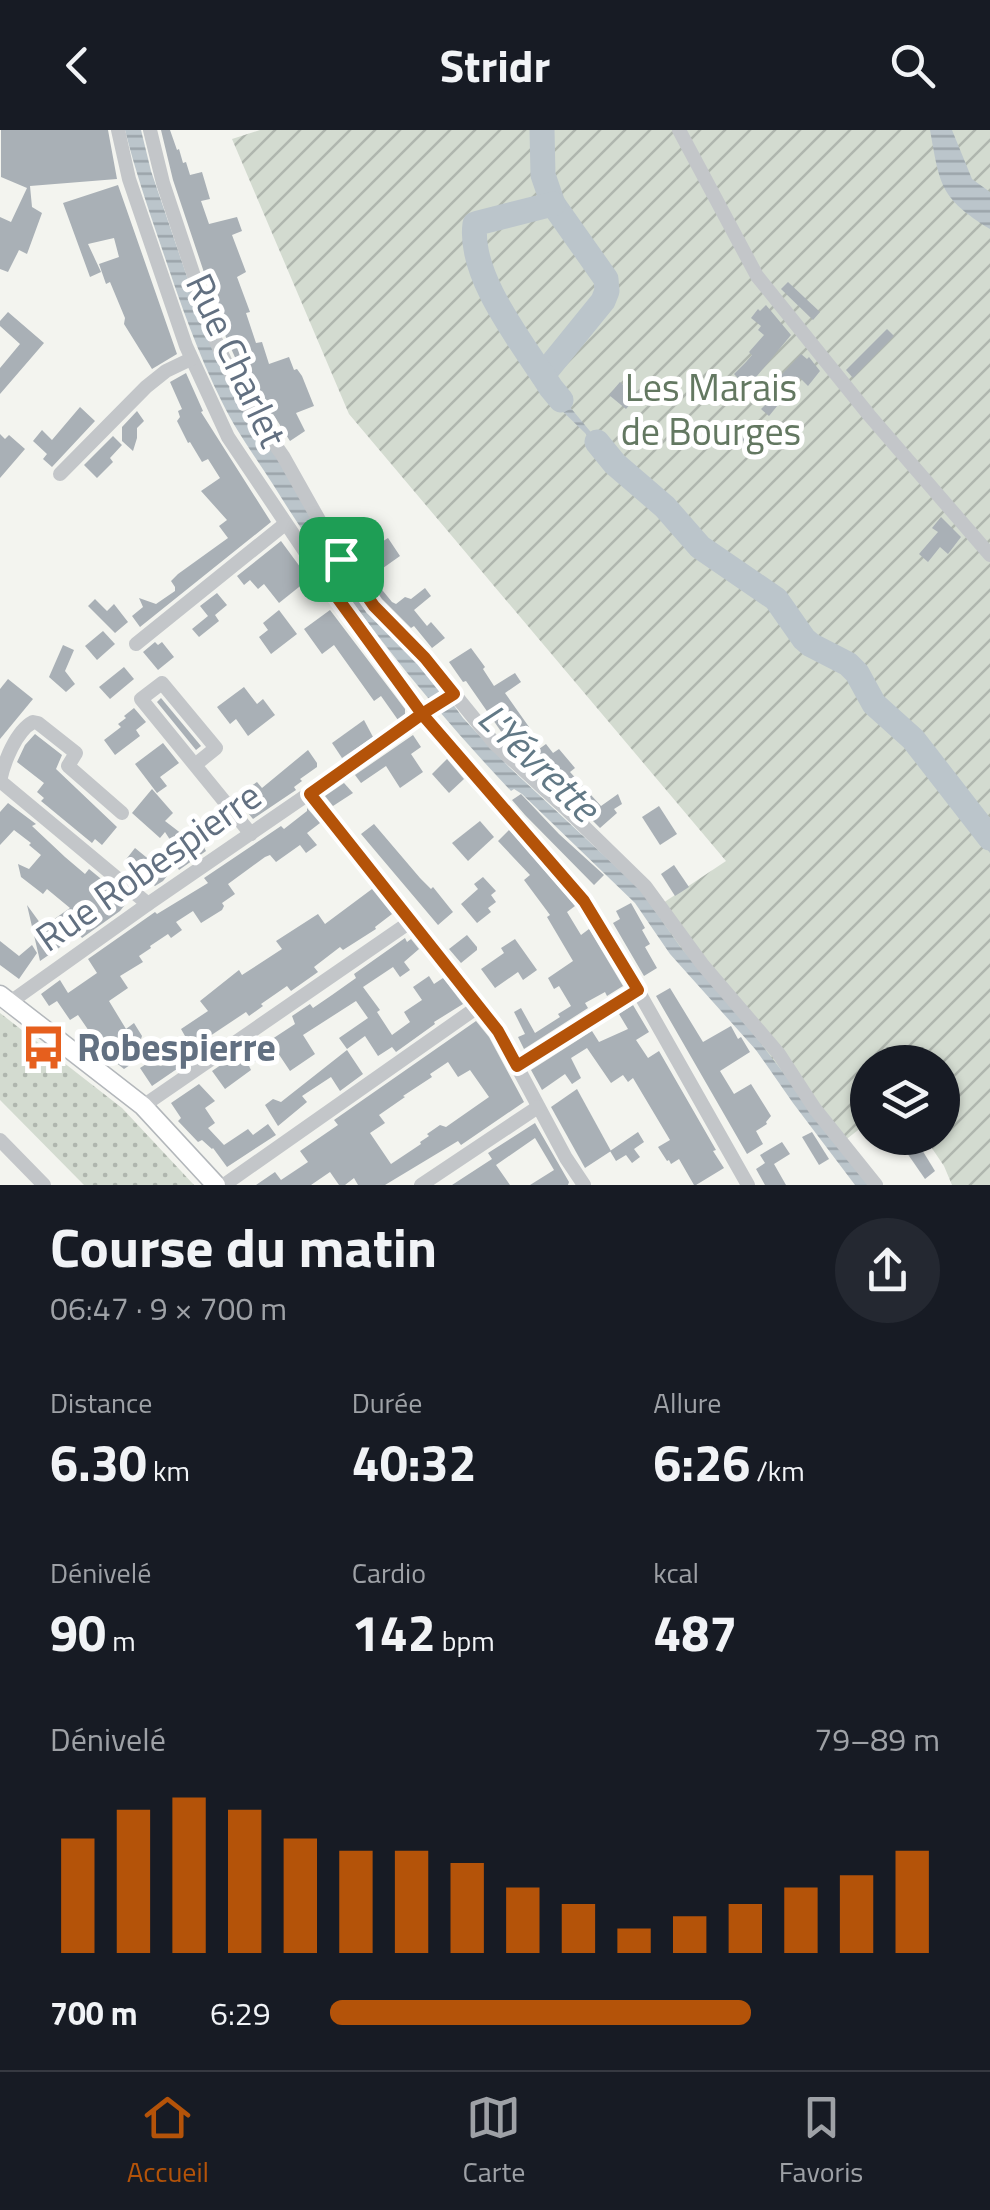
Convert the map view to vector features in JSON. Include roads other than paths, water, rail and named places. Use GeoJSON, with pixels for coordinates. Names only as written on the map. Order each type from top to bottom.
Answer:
{"type":"FeatureCollection","features":[{"type":"Feature","properties":{"kind":"main road"},"geometry":{"type":"LineString","coordinates":[[5,999],[144,1106],[216,1185]]}},
{"type":"Feature","properties":{"kind":"street","name":"Rue Charlet"},"geometry":{"type":"LineString","coordinates":[[118,130],[129,179],[192,359],[228,436],[285,524],[427,711],[584,901],[748,1185]]}},
{"type":"Feature","properties":{"kind":"street"},"geometry":{"type":"LineString","coordinates":[[150,130],[163,184],[215,339],[242,398],[284,456],[340,560],[374,606],[425,658],[495,744],[645,886],[876,1185]]}},
{"type":"Feature","properties":{"kind":"street"},"geometry":{"type":"LineString","coordinates":[[679,130],[756,276],[990,555]]}},
{"type":"Feature","properties":{"kind":"street"},"geometry":{"type":"LineString","coordinates":[[60,474],[146,387],[166,371],[192,359]]}},
{"type":"Feature","properties":{"kind":"street"},"geometry":{"type":"LineString","coordinates":[[136,644],[285,524]]}},
{"type":"Feature","properties":{"kind":"street"},"geometry":{"type":"LineString","coordinates":[[322,572],[340,560]]}},
{"type":"Feature","properties":{"kind":"street"},"geometry":{"type":"LineString","coordinates":[[195,766],[216,748],[162,683],[141,699],[195,766],[250,834]]}},
{"type":"Feature","properties":{"kind":"street","name":"Rue Robespierre"},"geometry":{"type":"LineString","coordinates":[[5,999],[452,695]]}},
{"type":"Feature","properties":{"kind":"street"},"geometry":{"type":"LineString","coordinates":[[122,813],[68,766],[76,753],[38,723],[23,727],[0,781],[148,904]]}},
{"type":"Feature","properties":{"kind":"street"},"geometry":{"type":"LineString","coordinates":[[310,794],[498,1031],[581,1184]]}},
{"type":"Feature","properties":{"kind":"street"},"geometry":{"type":"LineString","coordinates":[[144,1106],[410,922]]}},
{"type":"Feature","properties":{"kind":"street"},"geometry":{"type":"LineString","coordinates":[[517,1066],[638,990]]}},
{"type":"Feature","properties":{"kind":"street"},"geometry":{"type":"LineString","coordinates":[[224,1185],[479,1006]]}},
{"type":"Feature","properties":{"kind":"street"},"geometry":{"type":"LineString","coordinates":[[421,1185],[538,1107]]}},
{"type":"Feature","properties":{"kind":"street"},"geometry":{"type":"LineString","coordinates":[[0,1140],[44,1185]]}},
{"type":"Feature","properties":{"kind":"waterway"},"geometry":{"type":"LineString","coordinates":[[542,130],[543,175],[553,204],[606,279],[607,291],[543,375]]}},
{"type":"Feature","properties":{"kind":"waterway"},"geometry":{"type":"LineString","coordinates":[[553,204],[475,224],[475,245],[500,310],[561,400]]}},
{"type":"Feature","properties":{"kind":"waterway"},"geometry":{"type":"LineString","coordinates":[[597,442],[615,464],[665,507],[700,547],[776,599],[804,639],[857,673],[874,704],[913,739],[990,838]]}},
{"type":"Feature","properties":{"kind":"place","name":"Robespierre"},"geometry":{"type":"Point","coordinates":[44,1047]}},
{"type":"Feature","properties":{"kind":"park label","name":"Les Marais de Bourges"},"geometry":{"type":"Point","coordinates":[711,408]}},
{"type":"Feature","properties":{"kind":"water label","name":"L'Yévrette"},"geometry":{"type":"Point","coordinates":[539,762]}}]}
